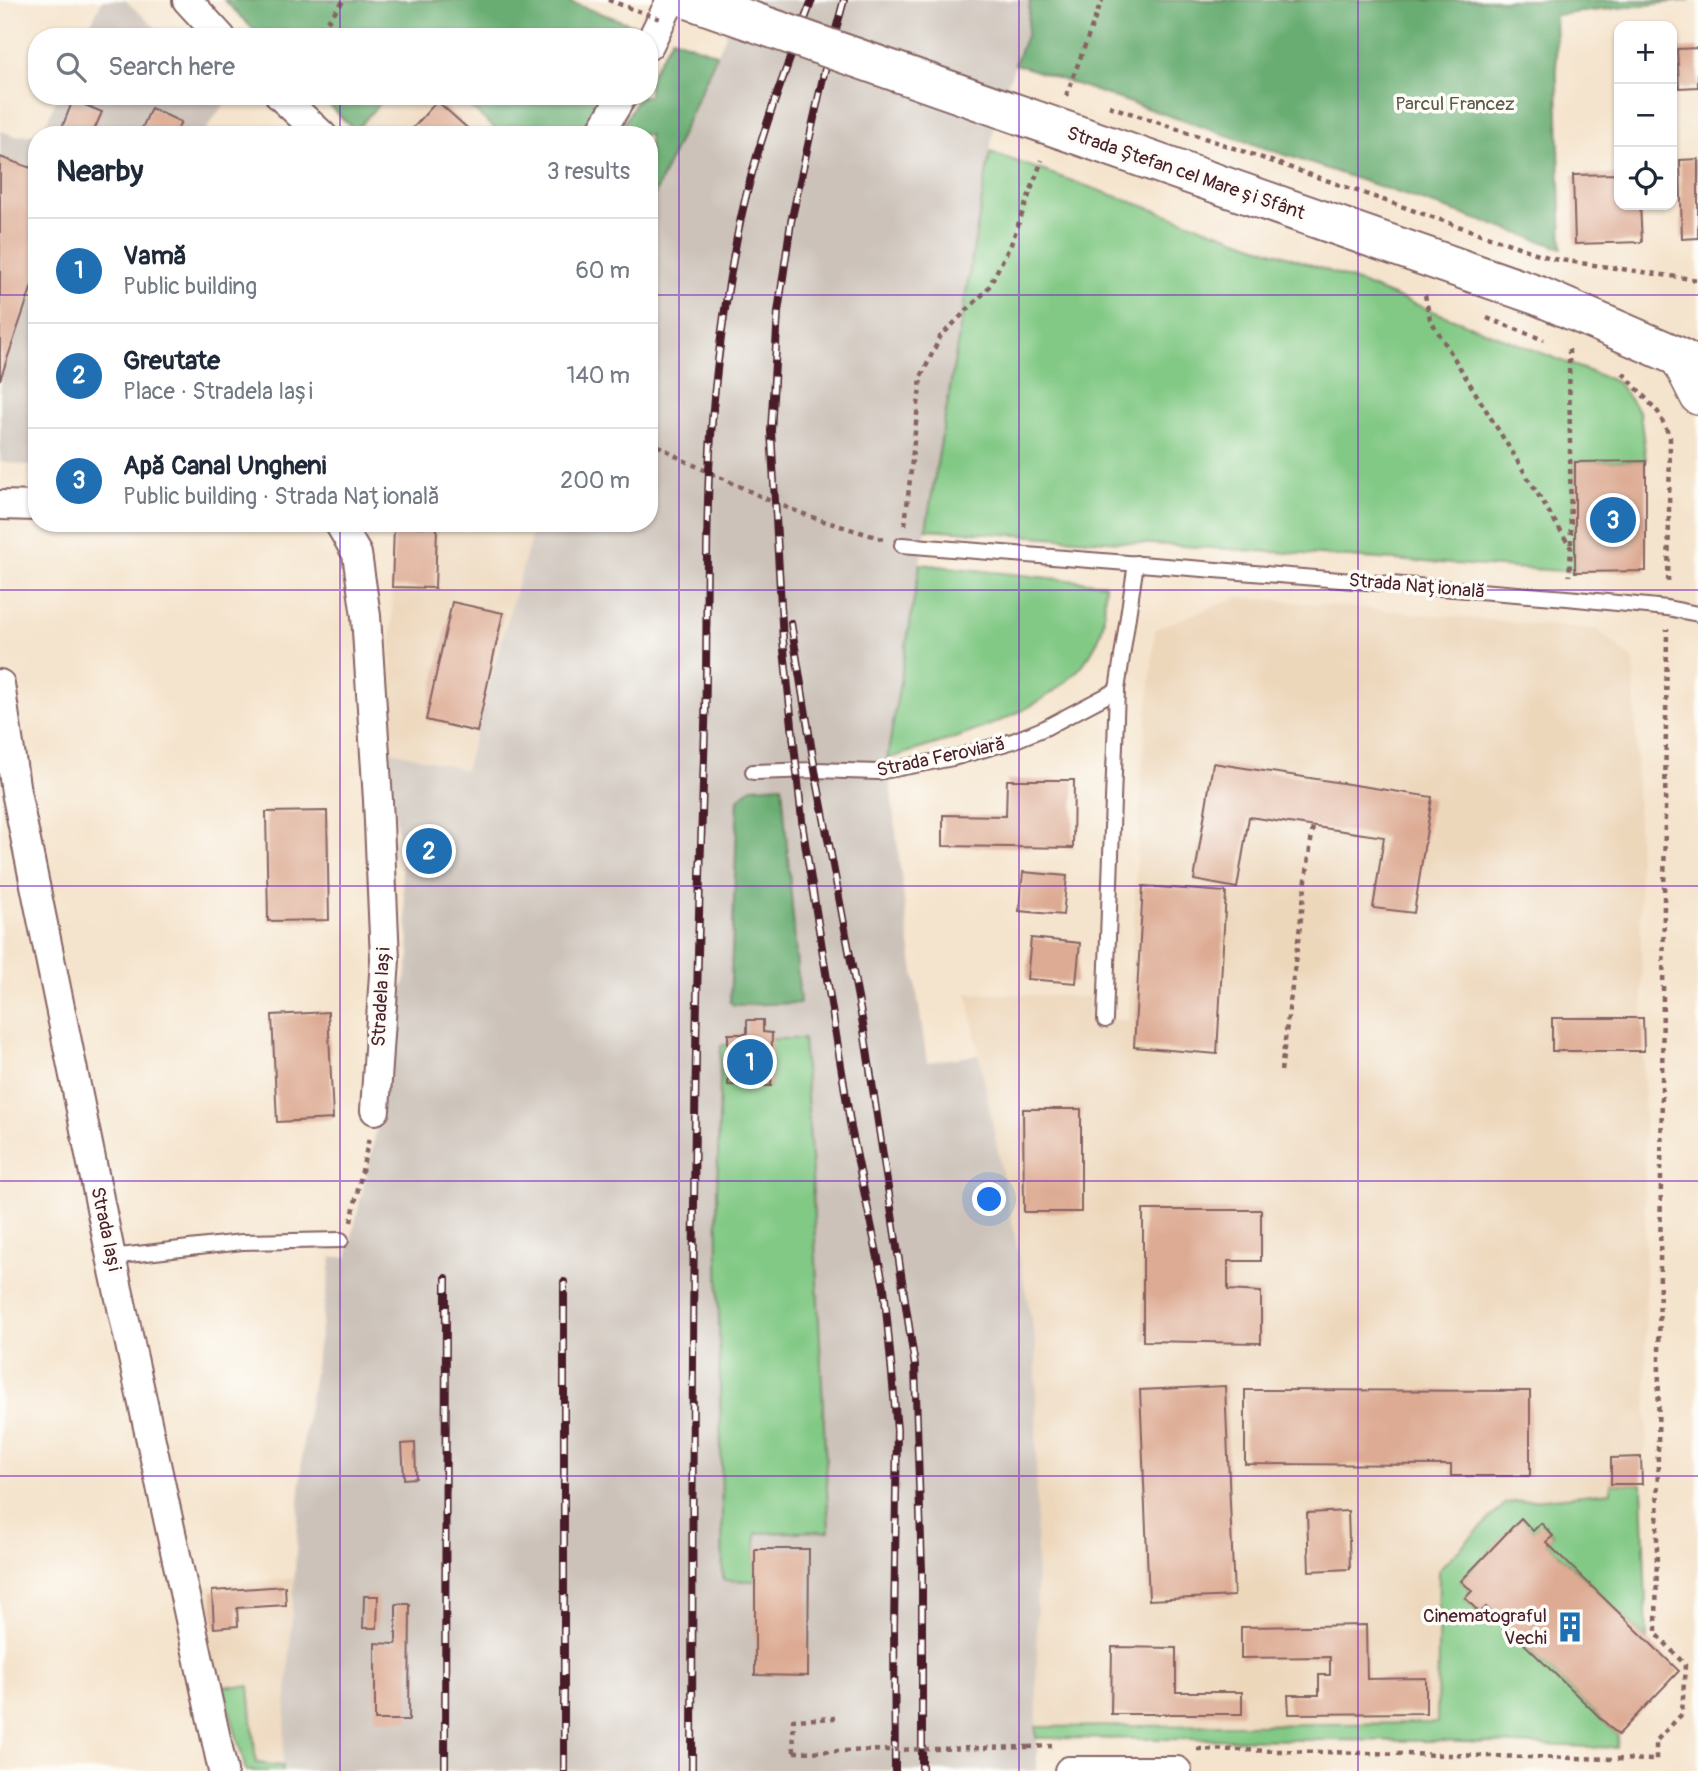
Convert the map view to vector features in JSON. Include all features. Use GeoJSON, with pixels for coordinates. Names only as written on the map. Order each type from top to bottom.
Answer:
{"type":"FeatureCollection","features":[{"type":"Feature","properties":{"kind":"main road","name":"Strada Ștefan cel Mare și Sfânt"},"geometry":{"type":"LineString","coordinates":[[691,0],[1539,296],[1687,362]]}},
{"type":"Feature","properties":{"kind":"street"},"geometry":{"type":"LineString","coordinates":[[187,0],[213,28]]}},
{"type":"Feature","properties":{"kind":"street"},"geometry":{"type":"LineString","coordinates":[[657,28],[671,0]]}},
{"type":"Feature","properties":{"kind":"street"},"geometry":{"type":"LineString","coordinates":[[290,105],[312,126]]}},
{"type":"Feature","properties":{"kind":"street"},"geometry":{"type":"LineString","coordinates":[[604,126],[617,105]]}},
{"type":"Feature","properties":{"kind":"street"},"geometry":{"type":"LineString","coordinates":[[1687,362],[1698,397]]}},
{"type":"Feature","properties":{"kind":"street"},"geometry":{"type":"LineString","coordinates":[[0,505],[28,506]]}},
{"type":"Feature","properties":{"kind":"street","name":"Stradela Iași"},"geometry":{"type":"LineString","coordinates":[[344,532],[357,554],[366,616],[378,800],[385,958],[375,1110]]}},
{"type":"Feature","properties":{"kind":"street","name":"Strada Iași"},"geometry":{"type":"LineString","coordinates":[[0,684],[16,792],[111,1257],[223,1771]]}},
{"type":"Feature","properties":{"kind":"street"},"geometry":{"type":"LineString","coordinates":[[1069,1771],[1183,1760]]}},
{"type":"Feature","properties":{"kind":"lane"},"geometry":{"type":"LineString","coordinates":[[902,545],[1136,563],[1117,690],[1105,1020]]}},
{"type":"Feature","properties":{"kind":"lane","name":"Strada Națională"},"geometry":{"type":"LineString","coordinates":[[1136,563],[1567,598],[1667,608],[1698,614]]}},
{"type":"Feature","properties":{"kind":"lane","name":"Strada Feroviară"},"geometry":{"type":"LineString","coordinates":[[753,772],[878,772],[953,758],[1013,741],[1045,728],[1117,690]]}},
{"type":"Feature","properties":{"kind":"lane"},"geometry":{"type":"LineString","coordinates":[[111,1257],[242,1242],[341,1240]]}},
{"type":"Feature","properties":{"kind":"path"},"geometry":{"type":"LineString","coordinates":[[322,28],[344,0]]}},
{"type":"Feature","properties":{"kind":"path"},"geometry":{"type":"LineString","coordinates":[[1064,103],[1102,0]]}},
{"type":"Feature","properties":{"kind":"path"},"geometry":{"type":"LineString","coordinates":[[1222,144],[1553,259],[1698,280]]}},
{"type":"Feature","properties":{"kind":"path"},"geometry":{"type":"LineString","coordinates":[[658,445],[682,460],[775,503],[902,545],[921,377],[940,337],[987,290],[1011,244],[1045,154]]}},
{"type":"Feature","properties":{"kind":"path"},"geometry":{"type":"LineString","coordinates":[[1412,290],[1438,300]]}},
{"type":"Feature","properties":{"kind":"path"},"geometry":{"type":"LineString","coordinates":[[1425,295],[1430,319],[1571,548]]}},
{"type":"Feature","properties":{"kind":"path"},"geometry":{"type":"LineString","coordinates":[[1477,314],[1556,344]]}},
{"type":"Feature","properties":{"kind":"path"},"geometry":{"type":"LineString","coordinates":[[1567,598],[1571,548],[1569,349],[1580,354]]}},
{"type":"Feature","properties":{"kind":"path"},"geometry":{"type":"LineString","coordinates":[[1183,1760],[1656,1760],[1656,1741],[1682,1714],[1685,1665],[1656,1633],[1671,437],[1658,412],[1638,387],[1623,373],[1612,368]]}},
{"type":"Feature","properties":{"kind":"path"},"geometry":{"type":"LineString","coordinates":[[1281,1071],[1313,826]]}},
{"type":"Feature","properties":{"kind":"path"},"geometry":{"type":"LineString","coordinates":[[341,1240],[350,1229],[375,1110]]}},
{"type":"Feature","properties":{"kind":"path"},"geometry":{"type":"LineString","coordinates":[[835,1718],[793,1720],[793,1752],[1028,1747]]}},
{"type":"Feature","properties":{"kind":"shaded area"},"geometry":{"type":"Polygon","coordinates":[[[102,0],[125,0],[156,28],[89,28],[102,0]]]}},
{"type":"Feature","properties":{"kind":"shaded area"},"geometry":{"type":"Polygon","coordinates":[[[721,0],[1030,0],[1027,33],[996,115],[887,759],[927,1062],[979,1055],[1036,1343],[1037,1771],[282,1771],[303,1443],[332,1257],[347,1257],[373,1146],[410,955],[389,750],[465,770],[532,532],[658,532],[658,187],[726,35],[721,0]]]}},
{"type":"Feature","properties":{"kind":"shaded area"},"geometry":{"type":"Polygon","coordinates":[[[54,105],[224,105],[208,126],[45,126],[54,105]]]}},
{"type":"Feature","properties":{"kind":"shaded area"},"geometry":{"type":"Polygon","coordinates":[[[378,105],[468,105],[492,126],[359,126],[378,105]]]}},
{"type":"Feature","properties":{"kind":"shaded area"},"geometry":{"type":"Polygon","coordinates":[[[0,131],[16,136],[28,135],[28,466],[0,461],[0,131]]]}},
{"type":"Feature","properties":{"kind":"shaded area"},"geometry":{"type":"Polygon","coordinates":[[[394,532],[486,533],[478,532],[532,532],[465,771],[389,750],[394,532]]]}},
{"type":"Feature","properties":{"kind":"shaded area"},"geometry":{"type":"Polygon","coordinates":[[[1239,597],[1598,630],[1634,661],[1643,1018],[1647,1446],[1641,1457],[1611,1458],[1611,1492],[1506,1503],[1439,1569],[1437,1723],[1036,1727],[1036,1343],[967,993],[1089,997],[1090,1020],[1128,1020],[1142,772],[1155,629],[1239,597]]]}},
{"type":"Feature","properties":{"kind":"shaded area"},"geometry":{"type":"Polygon","coordinates":[[[294,1578],[283,1766],[256,1763],[249,1686],[216,1687],[202,1587],[294,1578]]]}},
{"type":"Feature","properties":{"kind":"green space"},"geometry":{"type":"Polygon","coordinates":[[[224,0],[564,0],[642,28],[252,28],[224,0]]]}},
{"type":"Feature","properties":{"kind":"green space","name":"Parcul Francez"},"geometry":{"type":"Polygon","coordinates":[[[1030,0],[1690,0],[1555,15],[1562,248],[1015,64],[1027,33],[1030,0]]]}},
{"type":"Feature","properties":{"kind":"green space"},"geometry":{"type":"Polygon","coordinates":[[[672,38],[717,54],[658,187],[658,126],[622,126],[634,105],[658,105],[658,62],[672,38]]]}},
{"type":"Feature","properties":{"kind":"green space"},"geometry":{"type":"Polygon","coordinates":[[[329,105],[378,105],[359,126],[350,126],[329,105]]]}},
{"type":"Feature","properties":{"kind":"green space"},"geometry":{"type":"Polygon","coordinates":[[[468,105],[602,105],[590,126],[492,126],[468,105]]]}},
{"type":"Feature","properties":{"kind":"green space"},"geometry":{"type":"Polygon","coordinates":[[[990,152],[1326,270],[1617,382],[1640,413],[1646,461],[1575,462],[1575,572],[926,529],[990,152]]]}},
{"type":"Feature","properties":{"kind":"green space"},"geometry":{"type":"Polygon","coordinates":[[[920,564],[1105,584],[1104,620],[1087,659],[1066,682],[1040,701],[978,730],[887,759],[920,564]]]}},
{"type":"Feature","properties":{"kind":"green space"},"geometry":{"type":"Polygon","coordinates":[[[782,785],[800,1003],[734,1005],[730,1002],[738,799],[752,787],[782,785]]]}},
{"type":"Feature","properties":{"kind":"green space"},"geometry":{"type":"Polygon","coordinates":[[[771,1039],[803,1039],[829,1531],[756,1533],[755,1581],[723,1580],[717,1192],[721,1045],[729,1045],[728,1085],[770,1086],[771,1039]]]}},
{"type":"Feature","properties":{"kind":"green space"},"geometry":{"type":"Polygon","coordinates":[[[1611,1484],[1642,1484],[1647,1640],[1546,1542],[1553,1535],[1541,1524],[1533,1531],[1521,1519],[1461,1581],[1472,1591],[1465,1599],[1480,1613],[1486,1607],[1618,1735],[1617,1748],[1436,1741],[1036,1738],[1036,1727],[1437,1723],[1439,1569],[1506,1503],[1611,1492],[1611,1484]]]}},
{"type":"Feature","properties":{"kind":"green space"},"geometry":{"type":"Polygon","coordinates":[[[223,1686],[249,1686],[256,1763],[283,1766],[282,1771],[246,1771],[223,1686]]]}},
{"type":"Feature","properties":{"kind":"building"},"geometry":{"type":"Polygon","coordinates":[[[1698,48],[1698,87],[1679,88],[1677,49],[1698,48]]]}},
{"type":"Feature","properties":{"kind":"building"},"geometry":{"type":"Polygon","coordinates":[[[71,105],[85,105],[102,112],[96,126],[63,126],[71,105]]]}},
{"type":"Feature","properties":{"kind":"building"},"geometry":{"type":"Polygon","coordinates":[[[433,105],[441,105],[465,126],[415,126],[433,105]]]}},
{"type":"Feature","properties":{"kind":"building"},"geometry":{"type":"Polygon","coordinates":[[[151,108],[181,122],[179,126],[143,126],[151,108]]]}},
{"type":"Feature","properties":{"kind":"building"},"geometry":{"type":"Polygon","coordinates":[[[0,157],[28,167],[28,298],[0,380],[0,157]]]}},
{"type":"Feature","properties":{"kind":"building"},"geometry":{"type":"Polygon","coordinates":[[[1698,159],[1698,238],[1682,239],[1680,160],[1698,159]]]}},
{"type":"Feature","properties":{"kind":"building"},"geometry":{"type":"Polygon","coordinates":[[[1614,174],[1614,210],[1640,210],[1642,242],[1575,244],[1573,175],[1614,174]]]}},
{"type":"Feature","properties":{"kind":"building"},"geometry":{"type":"Polygon","coordinates":[[[1646,461],[1646,571],[1575,572],[1575,462],[1646,461]]]}},
{"type":"Feature","properties":{"kind":"building"},"geometry":{"type":"Polygon","coordinates":[[[394,532],[437,532],[435,588],[392,587],[394,532]]]}},
{"type":"Feature","properties":{"kind":"building"},"geometry":{"type":"Polygon","coordinates":[[[452,602],[503,613],[477,732],[426,720],[452,602]]]}},
{"type":"Feature","properties":{"kind":"building"},"geometry":{"type":"Polygon","coordinates":[[[1213,763],[1432,797],[1414,913],[1373,908],[1384,837],[1249,817],[1237,888],[1194,880],[1213,763]]]}},
{"type":"Feature","properties":{"kind":"building"},"geometry":{"type":"Polygon","coordinates":[[[1007,780],[1074,780],[1073,848],[943,846],[943,815],[1006,816],[1007,780]]]}},
{"type":"Feature","properties":{"kind":"building"},"geometry":{"type":"Polygon","coordinates":[[[327,811],[329,920],[268,921],[266,812],[327,811]]]}},
{"type":"Feature","properties":{"kind":"building"},"geometry":{"type":"Polygon","coordinates":[[[424,840],[439,844],[434,862],[419,857],[424,840]]]}},
{"type":"Feature","properties":{"kind":"building"},"geometry":{"type":"Polygon","coordinates":[[[1023,872],[1067,876],[1063,915],[1019,911],[1023,872]]]}},
{"type":"Feature","properties":{"kind":"building"},"geometry":{"type":"Polygon","coordinates":[[[1143,886],[1226,892],[1217,1054],[1134,1047],[1143,886]]]}},
{"type":"Feature","properties":{"kind":"building"},"geometry":{"type":"Polygon","coordinates":[[[1031,938],[1080,943],[1076,983],[1027,979],[1031,938]]]}},
{"type":"Feature","properties":{"kind":"building"},"geometry":{"type":"Polygon","coordinates":[[[328,1012],[333,1119],[277,1122],[272,1015],[328,1012]]]}},
{"type":"Feature","properties":{"kind":"building"},"geometry":{"type":"Polygon","coordinates":[[[1552,1018],[1643,1018],[1644,1051],[1552,1051],[1552,1018]]]}},
{"type":"Feature","properties":{"kind":"building"},"geometry":{"type":"Polygon","coordinates":[[[747,1020],[763,1020],[763,1032],[772,1033],[771,1086],[728,1085],[728,1034],[747,1034],[747,1020]]]}},
{"type":"Feature","properties":{"kind":"building"},"geometry":{"type":"Polygon","coordinates":[[[1023,1109],[1081,1109],[1081,1212],[1024,1212],[1023,1109]]]}},
{"type":"Feature","properties":{"kind":"building"},"geometry":{"type":"Polygon","coordinates":[[[1143,1210],[1261,1210],[1261,1261],[1228,1261],[1228,1290],[1261,1292],[1261,1343],[1143,1341],[1143,1210]]]}},
{"type":"Feature","properties":{"kind":"building"},"geometry":{"type":"Polygon","coordinates":[[[1225,1386],[1234,1596],[1149,1600],[1140,1390],[1225,1386]]]}},
{"type":"Feature","properties":{"kind":"building"},"geometry":{"type":"Polygon","coordinates":[[[1245,1390],[1530,1391],[1530,1476],[1451,1476],[1451,1465],[1245,1464],[1245,1390]]]}},
{"type":"Feature","properties":{"kind":"building"},"geometry":{"type":"Polygon","coordinates":[[[415,1443],[416,1478],[404,1479],[402,1444],[415,1443]]]}},
{"type":"Feature","properties":{"kind":"building"},"geometry":{"type":"Polygon","coordinates":[[[1641,1457],[1642,1484],[1611,1484],[1611,1458],[1641,1457]]]}},
{"type":"Feature","properties":{"kind":"building"},"geometry":{"type":"Polygon","coordinates":[[[1348,1511],[1350,1569],[1309,1571],[1307,1513],[1348,1511]]]}},
{"type":"Feature","properties":{"kind":"building","name":"Cinematograful Vechi"},"geometry":{"type":"Polygon","coordinates":[[[1521,1518],[1533,1531],[1541,1523],[1553,1536],[1546,1542],[1679,1671],[1618,1735],[1486,1607],[1480,1613],[1465,1598],[1472,1591],[1461,1581],[1521,1518]]]}},
{"type":"Feature","properties":{"kind":"building"},"geometry":{"type":"Polygon","coordinates":[[[755,1549],[809,1549],[808,1676],[755,1675],[755,1549]]]}},
{"type":"Feature","properties":{"kind":"building"},"geometry":{"type":"Polygon","coordinates":[[[285,1586],[286,1605],[237,1608],[238,1626],[214,1628],[212,1591],[285,1586]]]}},
{"type":"Feature","properties":{"kind":"building"},"geometry":{"type":"Polygon","coordinates":[[[364,1596],[378,1596],[377,1628],[363,1628],[364,1596]]]}},
{"type":"Feature","properties":{"kind":"building"},"geometry":{"type":"Polygon","coordinates":[[[396,1604],[410,1604],[409,1720],[375,1720],[375,1643],[396,1644],[396,1604]]]}},
{"type":"Feature","properties":{"kind":"building"},"geometry":{"type":"Polygon","coordinates":[[[1366,1625],[1367,1679],[1426,1678],[1426,1713],[1289,1714],[1288,1695],[1319,1695],[1319,1675],[1330,1675],[1330,1657],[1241,1658],[1241,1627],[1366,1625]]]}},
{"type":"Feature","properties":{"kind":"building"},"geometry":{"type":"Polygon","coordinates":[[[1112,1647],[1176,1648],[1176,1692],[1242,1692],[1242,1714],[1111,1714],[1112,1647]]]}},
{"type":"Feature","properties":{"kind":"railway"},"geometry":{"type":"LineString","coordinates":[[692,1771],[695,1137],[710,443],[722,331],[741,216],[768,122],[812,0]]}},
{"type":"Feature","properties":{"kind":"railway"},"geometry":{"type":"LineString","coordinates":[[844,0],[824,73],[791,222],[778,312],[771,431],[783,640],[803,830],[851,1128],[884,1287],[897,1430],[895,1771]]}},
{"type":"Feature","properties":{"kind":"railway"},"geometry":{"type":"LineString","coordinates":[[791,623],[815,770],[864,1030],[915,1366],[922,1569],[922,1771]]}},
{"type":"Feature","properties":{"kind":"railway"},"geometry":{"type":"LineString","coordinates":[[445,1771],[446,1278]]}},
{"type":"Feature","properties":{"kind":"railway"},"geometry":{"type":"LineString","coordinates":[[564,1282],[564,1771]]}},
{"type":"Feature","properties":{"kind":"place","name":"Apă Canal Ungheni"},"geometry":{"type":"Point","coordinates":[1613,520]}},
{"type":"Feature","properties":{"kind":"place","name":"Greutate"},"geometry":{"type":"Point","coordinates":[429,851]}},
{"type":"Feature","properties":{"kind":"place","name":"Vamă"},"geometry":{"type":"Point","coordinates":[750,1062]}},
{"type":"Feature","properties":{"kind":"place","name":"Cinematograful Vechi"},"geometry":{"type":"Point","coordinates":[1570,1627]}}]}
